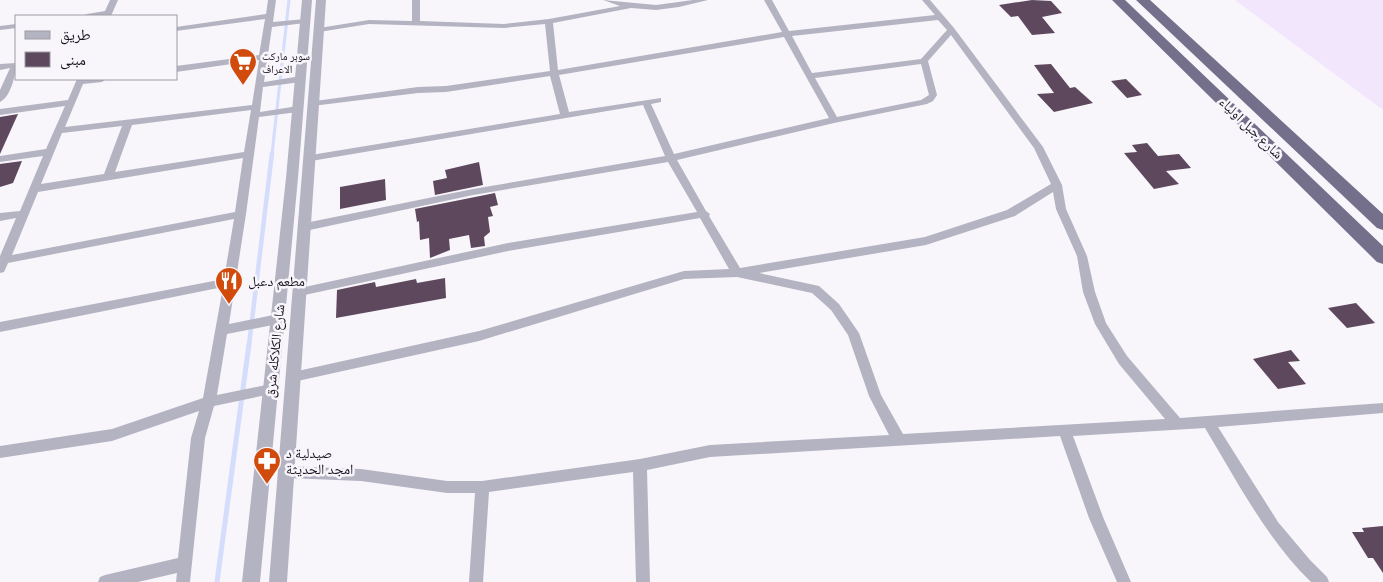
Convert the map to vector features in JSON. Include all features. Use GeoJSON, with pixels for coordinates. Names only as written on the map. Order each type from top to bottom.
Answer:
{"type":"FeatureCollection","features":[{"type":"Feature","properties":{"kind":"highway","name":"شارع جبل اولياء"},"geometry":{"type":"LineString","coordinates":[[1118,0],[1383,257]]}},
{"type":"Feature","properties":{"kind":"highway","name":"شارع جبل اولياء"},"geometry":{"type":"LineString","coordinates":[[1142,0],[1383,224]]}},
{"type":"Feature","properties":{"kind":"street"},"geometry":{"type":"LineString","coordinates":[[107,15],[114,0]]}},
{"type":"Feature","properties":{"kind":"street"},"geometry":{"type":"LineString","coordinates":[[183,582],[198,438],[201,423],[210,402],[241,214],[272,0]]}},
{"type":"Feature","properties":{"kind":"street","name":"شارع الكلاكله شرق"},"geometry":{"type":"LineString","coordinates":[[251,582],[278,319],[307,0]]}},
{"type":"Feature","properties":{"kind":"street","name":"شارع الكلاكله شرق"},"geometry":{"type":"LineString","coordinates":[[278,582],[312,158],[321,0]]}},
{"type":"Feature","properties":{"kind":"street"},"geometry":{"type":"LineString","coordinates":[[416,0],[416,22]]}},
{"type":"Feature","properties":{"kind":"street"},"geometry":{"type":"LineString","coordinates":[[607,0],[628,7]]}},
{"type":"Feature","properties":{"kind":"street"},"geometry":{"type":"LineString","coordinates":[[319,30],[369,22],[504,26],[549,21],[628,7],[674,7],[704,0]]}},
{"type":"Feature","properties":{"kind":"street"},"geometry":{"type":"LineString","coordinates":[[768,0],[834,120]]}},
{"type":"Feature","properties":{"kind":"street"},"geometry":{"type":"LineString","coordinates":[[926,0],[951,30],[1038,147],[1057,185],[1061,209],[1082,256],[1089,292],[1101,324],[1123,360],[1177,424]]}},
{"type":"Feature","properties":{"kind":"street"},"geometry":{"type":"LineString","coordinates":[[315,104],[418,90],[446,89],[554,73],[787,34],[940,17]]}},
{"type":"Feature","properties":{"kind":"street"},"geometry":{"type":"LineString","coordinates":[[178,29],[270,20],[305,21]]}},
{"type":"Feature","properties":{"kind":"street"},"geometry":{"type":"LineString","coordinates":[[549,21],[554,73],[565,116]]}},
{"type":"Feature","properties":{"kind":"street"},"geometry":{"type":"LineString","coordinates":[[0,28],[15,26]]}},
{"type":"Feature","properties":{"kind":"street"},"geometry":{"type":"LineString","coordinates":[[810,76],[924,61],[951,30]]}},
{"type":"Feature","properties":{"kind":"street"},"geometry":{"type":"LineString","coordinates":[[178,69],[264,57]]}},
{"type":"Feature","properties":{"kind":"street"},"geometry":{"type":"LineString","coordinates":[[305,227],[474,192],[671,158],[930,100],[933,95],[924,61]]}},
{"type":"Feature","properties":{"kind":"street"},"geometry":{"type":"LineString","coordinates":[[0,67],[15,65]]}},
{"type":"Feature","properties":{"kind":"street"},"geometry":{"type":"LineString","coordinates":[[0,100],[15,67]]}},
{"type":"Feature","properties":{"kind":"street"},"geometry":{"type":"LineString","coordinates":[[260,85],[301,79]]}},
{"type":"Feature","properties":{"kind":"street"},"geometry":{"type":"LineString","coordinates":[[2,264],[80,80]]}},
{"type":"Feature","properties":{"kind":"street"},"geometry":{"type":"LineString","coordinates":[[312,158],[652,101],[671,158],[705,214],[737,273],[815,290],[835,307],[854,333],[875,396],[899,440]]}},
{"type":"Feature","properties":{"kind":"street"},"geometry":{"type":"LineString","coordinates":[[0,112],[71,102]]}},
{"type":"Feature","properties":{"kind":"street"},"geometry":{"type":"LineString","coordinates":[[58,131],[255,111],[298,109]]}},
{"type":"Feature","properties":{"kind":"street"},"geometry":{"type":"LineString","coordinates":[[108,177],[128,123]]}},
{"type":"Feature","properties":{"kind":"street"},"geometry":{"type":"LineString","coordinates":[[0,159],[50,152]]}},
{"type":"Feature","properties":{"kind":"street"},"geometry":{"type":"LineString","coordinates":[[33,189],[249,154]]}},
{"type":"Feature","properties":{"kind":"street"},"geometry":{"type":"LineString","coordinates":[[293,377],[479,336],[676,277],[737,273],[926,241],[1011,213],[1057,185]]}},
{"type":"Feature","properties":{"kind":"street"},"geometry":{"type":"LineString","coordinates":[[0,217],[22,214]]}},
{"type":"Feature","properties":{"kind":"street"},"geometry":{"type":"LineString","coordinates":[[2,264],[241,214]]}},
{"type":"Feature","properties":{"kind":"street"},"geometry":{"type":"LineString","coordinates":[[300,292],[508,247],[705,214]]}},
{"type":"Feature","properties":{"kind":"street"},"geometry":{"type":"LineString","coordinates":[[0,327],[229,282]]}},
{"type":"Feature","properties":{"kind":"street"},"geometry":{"type":"LineString","coordinates":[[222,330],[278,319]]}},
{"type":"Feature","properties":{"kind":"street"},"geometry":{"type":"LineString","coordinates":[[0,452],[112,434],[210,402],[271,389]]}},
{"type":"Feature","properties":{"kind":"street"},"geometry":{"type":"LineString","coordinates":[[286,472],[361,475],[447,487],[482,487],[640,465],[710,451],[1177,424],[1383,408]]}},
{"type":"Feature","properties":{"kind":"street"},"geometry":{"type":"LineString","coordinates":[[1208,422],[1272,522],[1302,564],[1322,582]]}},
{"type":"Feature","properties":{"kind":"street"},"geometry":{"type":"LineString","coordinates":[[1064,430],[1096,518],[1124,582]]}},
{"type":"Feature","properties":{"kind":"street"},"geometry":{"type":"LineString","coordinates":[[640,465],[643,582]]}},
{"type":"Feature","properties":{"kind":"street"},"geometry":{"type":"LineString","coordinates":[[476,582],[482,487]]}},
{"type":"Feature","properties":{"kind":"street"},"geometry":{"type":"LineString","coordinates":[[105,582],[186,564]]}},
{"type":"Feature","properties":{"kind":"shaded area"},"geometry":{"type":"Polygon","coordinates":[[[1235,0],[1383,0],[1383,110],[1235,0]]]}},
{"type":"Feature","properties":{"kind":"building"},"geometry":{"type":"Polygon","coordinates":[[[1032,0],[1051,1],[1062,13],[1042,17],[1055,33],[1032,35],[1018,16],[1011,17],[999,5],[1032,0]]]}},
{"type":"Feature","properties":{"kind":"building"},"geometry":{"type":"Polygon","coordinates":[[[1051,64],[1070,88],[1075,87],[1093,103],[1054,112],[1037,94],[1054,93],[1034,65],[1051,64]]]}},
{"type":"Feature","properties":{"kind":"building"},"geometry":{"type":"Polygon","coordinates":[[[1126,79],[1142,95],[1127,98],[1111,81],[1126,79]]]}},
{"type":"Feature","properties":{"kind":"building"},"geometry":{"type":"Polygon","coordinates":[[[18,114],[0,154],[0,117],[18,114]]]}},
{"type":"Feature","properties":{"kind":"building"},"geometry":{"type":"Polygon","coordinates":[[[1147,143],[1158,156],[1179,154],[1191,168],[1166,171],[1179,184],[1154,189],[1124,153],[1137,152],[1132,145],[1147,143]]]}},
{"type":"Feature","properties":{"kind":"building"},"geometry":{"type":"Polygon","coordinates":[[[22,161],[13,183],[0,187],[0,164],[22,161]]]}},
{"type":"Feature","properties":{"kind":"building"},"geometry":{"type":"Polygon","coordinates":[[[479,162],[483,185],[435,195],[433,181],[447,178],[445,170],[479,162]]]}},
{"type":"Feature","properties":{"kind":"building"},"geometry":{"type":"Polygon","coordinates":[[[385,179],[386,200],[340,209],[340,187],[385,179]]]}},
{"type":"Feature","properties":{"kind":"building"},"geometry":{"type":"Polygon","coordinates":[[[495,193],[498,205],[490,207],[493,216],[488,217],[490,232],[484,237],[485,246],[471,248],[469,235],[449,239],[450,250],[430,258],[429,238],[420,240],[419,221],[417,222],[415,209],[495,193]]]}},
{"type":"Feature","properties":{"kind":"building"},"geometry":{"type":"Polygon","coordinates":[[[445,278],[446,298],[336,318],[337,290],[375,282],[376,287],[416,279],[417,283],[445,278]]]}},
{"type":"Feature","properties":{"kind":"building"},"geometry":{"type":"Polygon","coordinates":[[[1356,303],[1375,323],[1347,328],[1328,308],[1356,303]]]}},
{"type":"Feature","properties":{"kind":"building"},"geometry":{"type":"Polygon","coordinates":[[[1291,350],[1300,361],[1288,362],[1306,384],[1278,389],[1253,359],[1291,350]]]}},
{"type":"Feature","properties":{"kind":"building"},"geometry":{"type":"Polygon","coordinates":[[[1383,526],[1383,573],[1373,558],[1368,558],[1352,532],[1364,532],[1362,528],[1383,526]]]}},
{"type":"Feature","properties":{"kind":"waterway"},"geometry":{"type":"LineString","coordinates":[[272,154],[289,0]]}},
{"type":"Feature","properties":{"kind":"waterway"},"geometry":{"type":"LineString","coordinates":[[249,345],[272,153]]}},
{"type":"Feature","properties":{"kind":"waterway"},"geometry":{"type":"LineString","coordinates":[[217,582],[249,344]]}},
{"type":"Feature","properties":{"kind":"place","name":"سوبر ماركت الاعراف"},"geometry":{"type":"Point","coordinates":[243,86]}},
{"type":"Feature","properties":{"kind":"place","name":"مطعم دعبل"},"geometry":{"type":"Point","coordinates":[229,305]}},
{"type":"Feature","properties":{"kind":"place","name":"صيدلية د امجد الحديثة"},"geometry":{"type":"Point","coordinates":[267,485]}}]}
